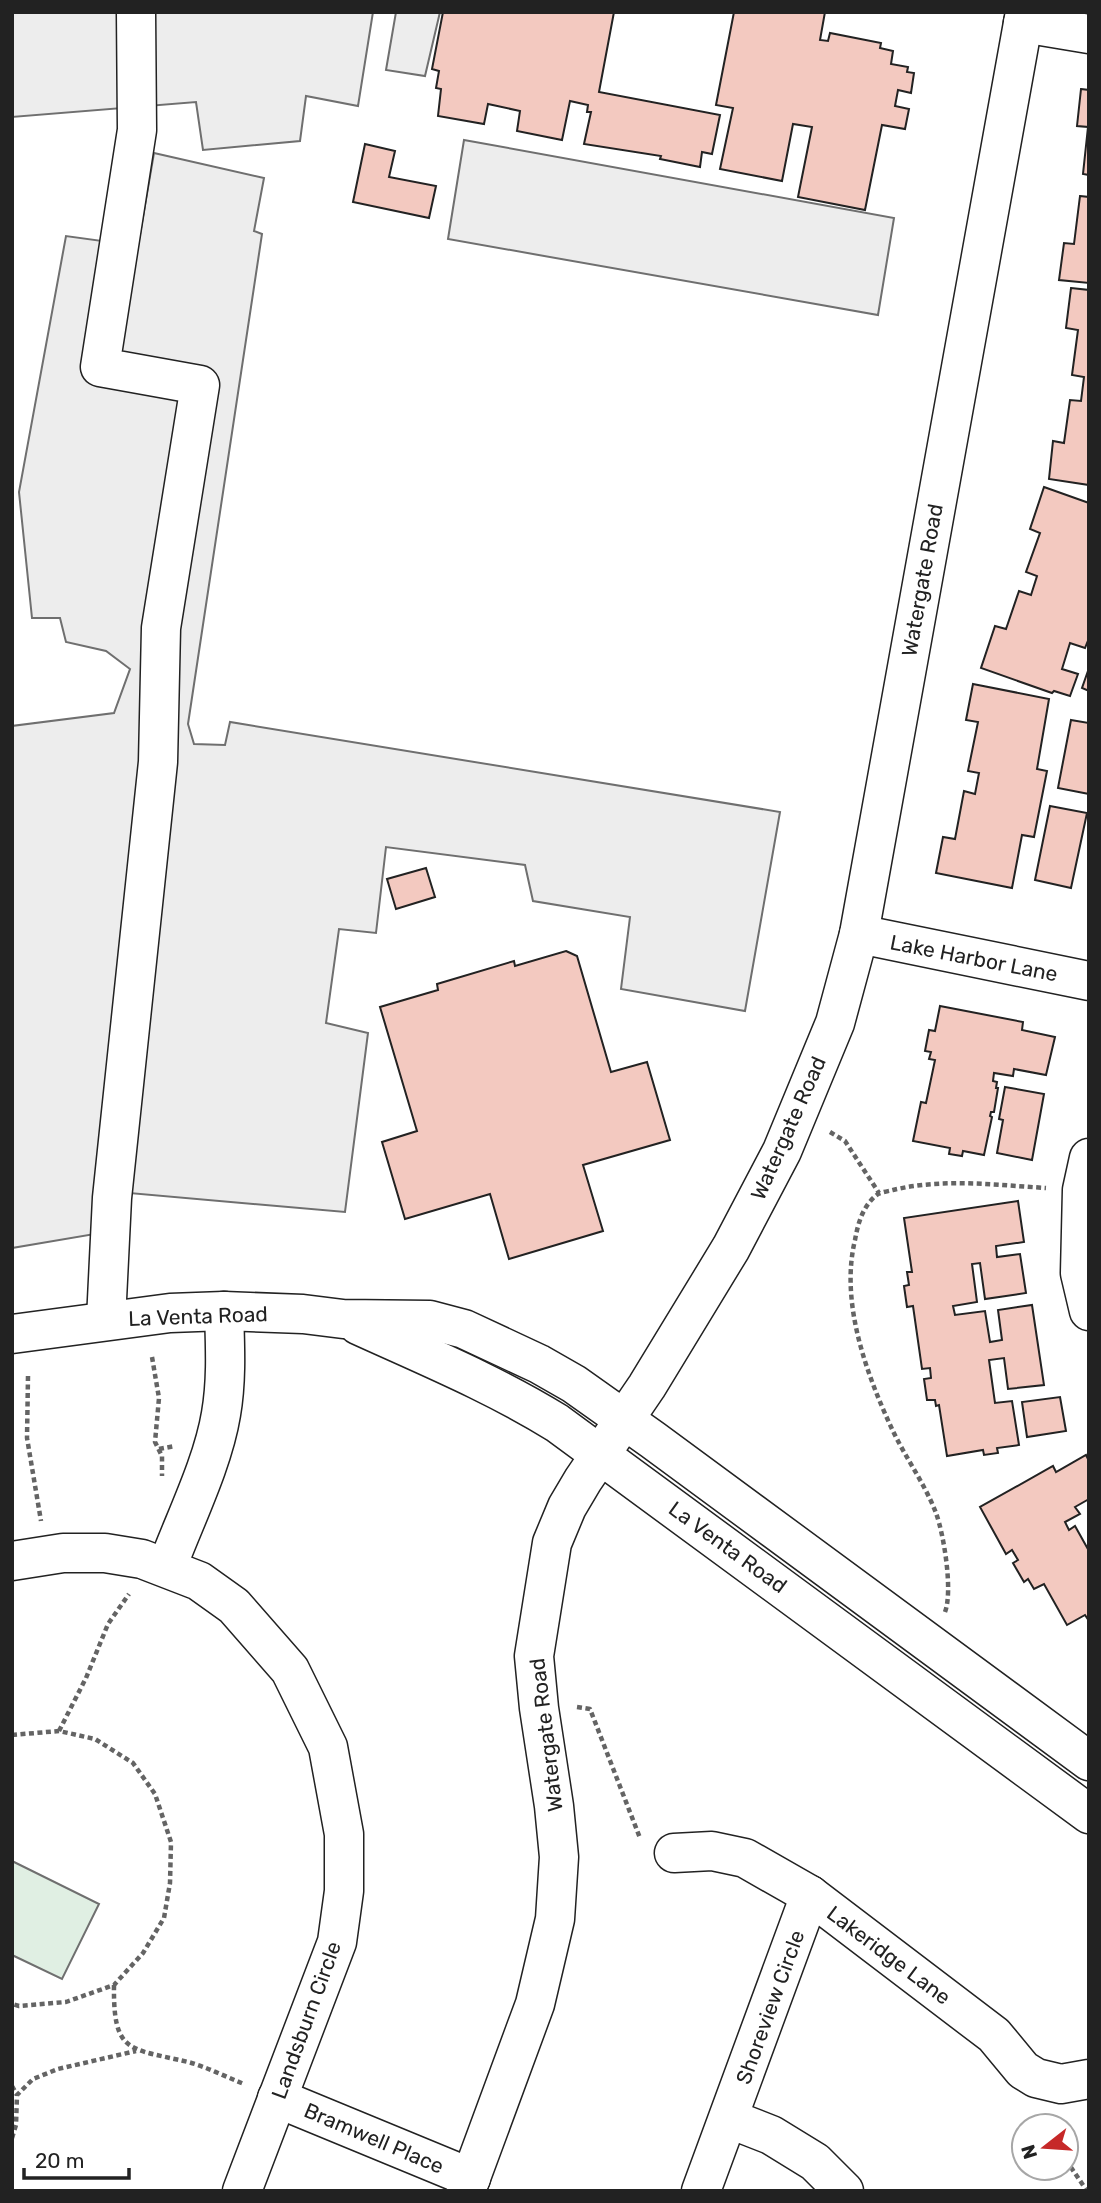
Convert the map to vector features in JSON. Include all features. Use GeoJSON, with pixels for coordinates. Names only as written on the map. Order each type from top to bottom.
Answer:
{"type":"FeatureCollection","features":[{"type":"Feature","properties":{"kind":"street"},"geometry":{"type":"LineString","coordinates":[[106,1321],[112,1198],[158,762],[161,628],[200,385],[100,368],[137,130],[136,12]]}},
{"type":"Feature","properties":{"kind":"street"},"geometry":{"type":"LineString","coordinates":[[1024,17],[1089,34]]}},
{"type":"Feature","properties":{"kind":"street","name":"Watergate Road"},"geometry":{"type":"LineString","coordinates":[[468,2185],[535,2004],[555,1919],[559,1857],[534,1656],[552,1543],[568,1507],[731,1248],[782,1152],[835,1023],[859,934],[1024,17]]}},
{"type":"Feature","properties":{"kind":"street","name":"Lake Harbor Lane"},"geometry":{"type":"LineString","coordinates":[[859,934],[1089,981]]}},
{"type":"Feature","properties":{"kind":"street"},"geometry":{"type":"LineString","coordinates":[[1085,1174],[1080,1273],[1089,1311]]}},
{"type":"Feature","properties":{"kind":"street"},"geometry":{"type":"LineString","coordinates":[[167,1567],[214,1446],[221,1413],[225,1353],[224,1311]]}},
{"type":"Feature","properties":{"kind":"street","name":"La Venta Road"},"geometry":{"type":"LineString","coordinates":[[12,1334],[170,1313],[224,1311],[303,1314],[344,1319],[430,1320],[464,1329],[539,1364],[574,1384],[1089,1761]]}},
{"type":"Feature","properties":{"kind":"street","name":"La Venta Road"},"geometry":{"type":"LineString","coordinates":[[344,1319],[524,1402],[557,1423],[1089,1814]]}},
{"type":"Feature","properties":{"kind":"street","name":"Landsburn Circle"},"geometry":{"type":"LineString","coordinates":[[29,1559],[63,1553],[129,1556],[167,1567],[199,1581],[234,1606],[290,1670],[328,1747],[344,1834],[344,1891],[337,1942],[242,2191]]}},
{"type":"Feature","properties":{"kind":"street","name":"Lakeridge Lane"},"geometry":{"type":"LineString","coordinates":[[674,1853],[712,1851],[745,1858],[810,1895],[994,2035],[1023,2070],[1036,2078],[1061,2084],[1089,2079]]}},
{"type":"Feature","properties":{"kind":"street","name":"Shoreview Circle"},"geometry":{"type":"LineString","coordinates":[[701,2191],[730,2119],[810,1895]]}},
{"type":"Feature","properties":{"kind":"street","name":"Bramwell Place"},"geometry":{"type":"LineString","coordinates":[[277,2098],[468,2185]]}},
{"type":"Feature","properties":{"kind":"street"},"geometry":{"type":"LineString","coordinates":[[730,2119],[771,2135],[816,2162],[844,2191]]}},
{"type":"Feature","properties":{"kind":"path"},"geometry":{"type":"LineString","coordinates":[[798,1113],[845,1142],[879,1194]]}},
{"type":"Feature","properties":{"kind":"path"},"geometry":{"type":"LineString","coordinates":[[942,1620],[949,1602],[948,1573],[937,1514],[892,1429],[871,1379],[856,1329],[851,1292],[851,1256],[860,1216],[879,1194],[909,1186],[1085,1174]]}},
{"type":"Feature","properties":{"kind":"path"},"geometry":{"type":"LineString","coordinates":[[28,1376],[27,1438],[34,1468],[29,1559]]}},
{"type":"Feature","properties":{"kind":"path"},"geometry":{"type":"LineString","coordinates":[[539,1708],[569,1706],[590,1709],[643,1845],[674,1853]]}},
{"type":"Feature","properties":{"kind":"path"},"geometry":{"type":"LineString","coordinates":[[12,1734],[59,1731],[95,1739],[133,1763],[155,1794],[171,1842],[170,1883],[164,1917],[143,1953],[114,1984],[66,2002],[19,2006],[12,2004]]}},
{"type":"Feature","properties":{"kind":"path"},"geometry":{"type":"LineString","coordinates":[[114,1984],[114,2016],[117,2026],[121,2036],[136,2051]]}},
{"type":"Feature","properties":{"kind":"path"},"geometry":{"type":"LineString","coordinates":[[17,2095],[33,2079],[58,2069],[136,2051],[192,2063],[277,2098]]}},
{"type":"Feature","properties":{"kind":"path"},"geometry":{"type":"LineString","coordinates":[[12,2086],[17,2095],[16,2125],[12,2138]]}},
{"type":"Feature","properties":{"kind":"green space"},"geometry":{"type":"Polygon","coordinates":[[[12,1861],[99,1904],[62,1979],[12,1955],[12,1861]]]}},
{"type":"Feature","properties":{"kind":"shaded area"},"geometry":{"type":"Polygon","coordinates":[[[12,12],[373,12],[358,106],[306,96],[300,141],[203,150],[196,102],[12,117],[12,12]]]}},
{"type":"Feature","properties":{"kind":"shaded area"},"geometry":{"type":"Polygon","coordinates":[[[396,12],[440,12],[425,76],[386,70],[396,12]]]}},
{"type":"Feature","properties":{"kind":"shaded area"},"geometry":{"type":"Polygon","coordinates":[[[464,140],[894,218],[878,315],[448,239],[464,140]]]}},
{"type":"Feature","properties":{"kind":"shaded area"},"geometry":{"type":"Polygon","coordinates":[[[154,153],[264,178],[254,231],[262,234],[188,724],[194,744],[225,745],[230,722],[780,812],[745,1011],[621,989],[630,917],[533,901],[525,865],[386,847],[376,933],[339,929],[326,1023],[368,1033],[345,1212],[96,1190],[95,1234],[12,1248],[12,726],[114,713],[130,669],[106,651],[66,642],[60,618],[32,618],[19,492],[66,236],[138,246],[154,153]]]}},
{"type":"Feature","properties":{"kind":"building"},"geometry":{"type":"Polygon","coordinates":[[[443,12],[614,12],[599,92],[720,115],[712,154],[702,152],[700,167],[660,159],[661,156],[584,144],[591,112],[587,112],[588,105],[570,101],[562,140],[517,131],[520,111],[488,104],[484,124],[438,116],[441,89],[436,88],[439,71],[432,69],[443,12]]]}},
{"type":"Feature","properties":{"kind":"building"},"geometry":{"type":"Polygon","coordinates":[[[734,12],[825,12],[820,40],[828,41],[830,33],[881,43],[880,48],[893,51],[891,64],[908,67],[907,72],[914,73],[911,93],[898,90],[895,106],[909,109],[905,129],[882,125],[865,210],[798,197],[812,127],[793,124],[782,181],[720,169],[733,108],[716,105],[734,12]]]}},
{"type":"Feature","properties":{"kind":"building"},"geometry":{"type":"Polygon","coordinates":[[[1081,89],[1089,90],[1089,175],[1083,174],[1088,127],[1077,126],[1081,89]]]}},
{"type":"Feature","properties":{"kind":"building"},"geometry":{"type":"Polygon","coordinates":[[[365,144],[395,151],[389,177],[436,186],[429,218],[353,202],[365,144]]]}},
{"type":"Feature","properties":{"kind":"building"},"geometry":{"type":"Polygon","coordinates":[[[1080,196],[1089,197],[1089,283],[1059,280],[1064,243],[1074,244],[1080,196]]]}},
{"type":"Feature","properties":{"kind":"building"},"geometry":{"type":"Polygon","coordinates":[[[1071,288],[1089,290],[1089,485],[1049,479],[1053,441],[1064,443],[1070,400],[1081,401],[1084,377],[1072,375],[1078,330],[1066,328],[1071,288]]]}},
{"type":"Feature","properties":{"kind":"building"},"geometry":{"type":"Polygon","coordinates":[[[1044,487],[1089,503],[1089,638],[1085,648],[1070,643],[1062,669],[1078,674],[1070,696],[1054,691],[1052,693],[981,668],[995,626],[1006,629],[1019,591],[1031,595],[1037,576],[1026,572],[1040,533],[1030,529],[1044,487]]]}},
{"type":"Feature","properties":{"kind":"building"},"geometry":{"type":"Polygon","coordinates":[[[1089,668],[1089,691],[1082,688],[1089,668]]]}},
{"type":"Feature","properties":{"kind":"building"},"geometry":{"type":"Polygon","coordinates":[[[973,684],[1049,699],[1037,769],[1047,771],[1034,837],[1022,835],[1012,888],[936,873],[943,837],[955,839],[964,791],[975,794],[979,773],[968,771],[978,722],[966,720],[973,684]]]}},
{"type":"Feature","properties":{"kind":"building"},"geometry":{"type":"Polygon","coordinates":[[[1071,720],[1089,723],[1089,794],[1058,788],[1071,720]]]}},
{"type":"Feature","properties":{"kind":"building"},"geometry":{"type":"Polygon","coordinates":[[[1050,806],[1087,813],[1071,888],[1035,880],[1050,806]]]}},
{"type":"Feature","properties":{"kind":"building"},"geometry":{"type":"Polygon","coordinates":[[[426,868],[435,897],[396,909],[387,879],[426,868]]]}},
{"type":"Feature","properties":{"kind":"building"},"geometry":{"type":"Polygon","coordinates":[[[566,951],[577,956],[611,1072],[647,1062],[670,1140],[583,1165],[603,1231],[509,1259],[490,1194],[405,1219],[382,1142],[417,1131],[380,1007],[438,990],[437,984],[514,961],[515,966],[566,951]]]}},
{"type":"Feature","properties":{"kind":"building"},"geometry":{"type":"Polygon","coordinates":[[[940,1006],[1023,1022],[1022,1030],[1055,1037],[1046,1075],[1014,1069],[1013,1076],[994,1073],[993,1081],[997,1082],[998,1088],[994,1112],[991,1112],[990,1116],[992,1117],[984,1155],[963,1151],[962,1156],[949,1154],[950,1148],[913,1141],[921,1102],[926,1103],[935,1060],[929,1059],[931,1052],[925,1051],[929,1030],[935,1031],[940,1006]]]}},
{"type":"Feature","properties":{"kind":"building"},"geometry":{"type":"Polygon","coordinates":[[[1005,1087],[1044,1094],[1032,1160],[997,1153],[1003,1120],[999,1119],[1005,1087]]]}},
{"type":"Feature","properties":{"kind":"building"},"geometry":{"type":"Polygon","coordinates":[[[1018,1201],[1024,1242],[996,1246],[997,1257],[1020,1254],[1026,1293],[985,1299],[980,1263],[972,1264],[977,1302],[953,1306],[955,1315],[985,1311],[990,1342],[1002,1340],[998,1310],[1032,1305],[1044,1385],[1008,1389],[1004,1358],[989,1360],[995,1403],[1012,1401],[1019,1445],[997,1448],[998,1453],[984,1455],[983,1450],[947,1456],[939,1405],[936,1406],[935,1400],[927,1400],[924,1379],[931,1378],[930,1368],[922,1369],[913,1306],[907,1307],[904,1286],[909,1285],[907,1272],[912,1272],[904,1218],[1018,1201]]]}},
{"type":"Feature","properties":{"kind":"building"},"geometry":{"type":"Polygon","coordinates":[[[1060,1397],[1066,1431],[1027,1437],[1022,1402],[1060,1397]]]}},
{"type":"Feature","properties":{"kind":"building"},"geometry":{"type":"Polygon","coordinates":[[[1086,1455],[1089,1461],[1089,1499],[1075,1507],[1080,1514],[1065,1522],[1069,1530],[1075,1526],[1089,1551],[1089,1621],[1085,1615],[1067,1625],[1044,1584],[1034,1589],[1028,1579],[1024,1582],[1013,1563],[1018,1560],[1012,1550],[1006,1554],[980,1507],[1053,1466],[1056,1472],[1086,1455]]]}}]}
